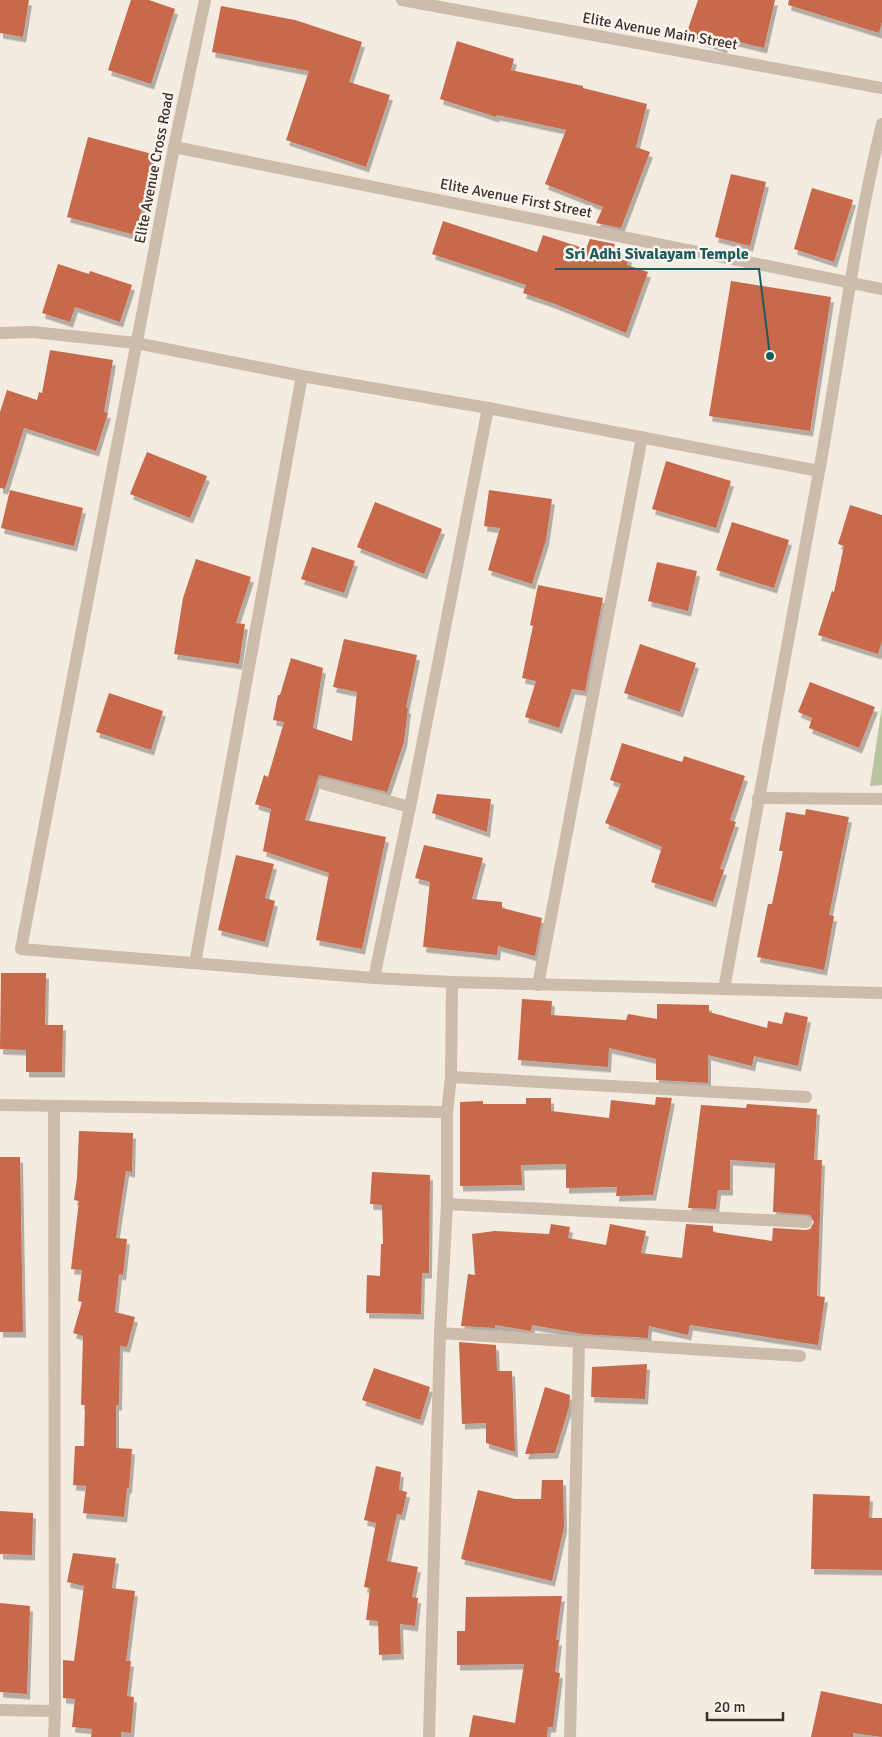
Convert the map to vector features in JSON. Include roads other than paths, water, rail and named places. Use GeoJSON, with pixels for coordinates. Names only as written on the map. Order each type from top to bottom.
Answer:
{"type":"FeatureCollection","features":[{"type":"Feature","properties":{"kind":"street","name":"Elite Avenue Cross Road"},"geometry":{"type":"LineString","coordinates":[[195,963],[21,949],[174,147],[205,0]]}},
{"type":"Feature","properties":{"kind":"street","name":"Elite Avenue Main Street"},"geometry":{"type":"LineString","coordinates":[[402,0],[882,88]]}},
{"type":"Feature","properties":{"kind":"street"},"geometry":{"type":"LineString","coordinates":[[724,990],[819,471],[851,282],[882,124]]}},
{"type":"Feature","properties":{"kind":"street","name":"Elite Avenue First Street"},"geometry":{"type":"LineString","coordinates":[[174,147],[882,289]]}},
{"type":"Feature","properties":{"kind":"street"},"geometry":{"type":"LineString","coordinates":[[0,333],[33,332],[136,343],[302,376],[488,408],[819,471]]}},
{"type":"Feature","properties":{"kind":"street"},"geometry":{"type":"LineString","coordinates":[[302,376],[195,963],[374,978],[452,982],[882,993]]}},
{"type":"Feature","properties":{"kind":"street"},"geometry":{"type":"LineString","coordinates":[[374,978],[410,807],[488,408]]}},
{"type":"Feature","properties":{"kind":"street"},"geometry":{"type":"LineString","coordinates":[[538,985],[642,437]]}},
{"type":"Feature","properties":{"kind":"street"},"geometry":{"type":"LineString","coordinates":[[324,784],[410,807]]}},
{"type":"Feature","properties":{"kind":"street"},"geometry":{"type":"LineString","coordinates":[[758,798],[882,800]]}},
{"type":"Feature","properties":{"kind":"street"},"geometry":{"type":"LineString","coordinates":[[430,1737],[440,1333],[447,1204],[447,1112],[451,1078],[452,982]]}},
{"type":"Feature","properties":{"kind":"street"},"geometry":{"type":"LineString","coordinates":[[451,1078],[806,1097]]}},
{"type":"Feature","properties":{"kind":"street"},"geometry":{"type":"LineString","coordinates":[[0,1105],[447,1112]]}},
{"type":"Feature","properties":{"kind":"street"},"geometry":{"type":"LineString","coordinates":[[54,1106],[54,1737]]}},
{"type":"Feature","properties":{"kind":"street"},"geometry":{"type":"LineString","coordinates":[[447,1204],[806,1222]]}},
{"type":"Feature","properties":{"kind":"street"},"geometry":{"type":"LineString","coordinates":[[440,1333],[800,1356]]}},
{"type":"Feature","properties":{"kind":"street"},"geometry":{"type":"LineString","coordinates":[[570,1737],[579,1342]]}},
{"type":"Feature","properties":{"kind":"street"},"geometry":{"type":"LineString","coordinates":[[0,1710],[55,1711]]}},
{"type":"Feature","properties":{"kind":"place","name":"Sri Adhi Sivalayam Temple"},"geometry":{"type":"Point","coordinates":[770,356]}}]}
